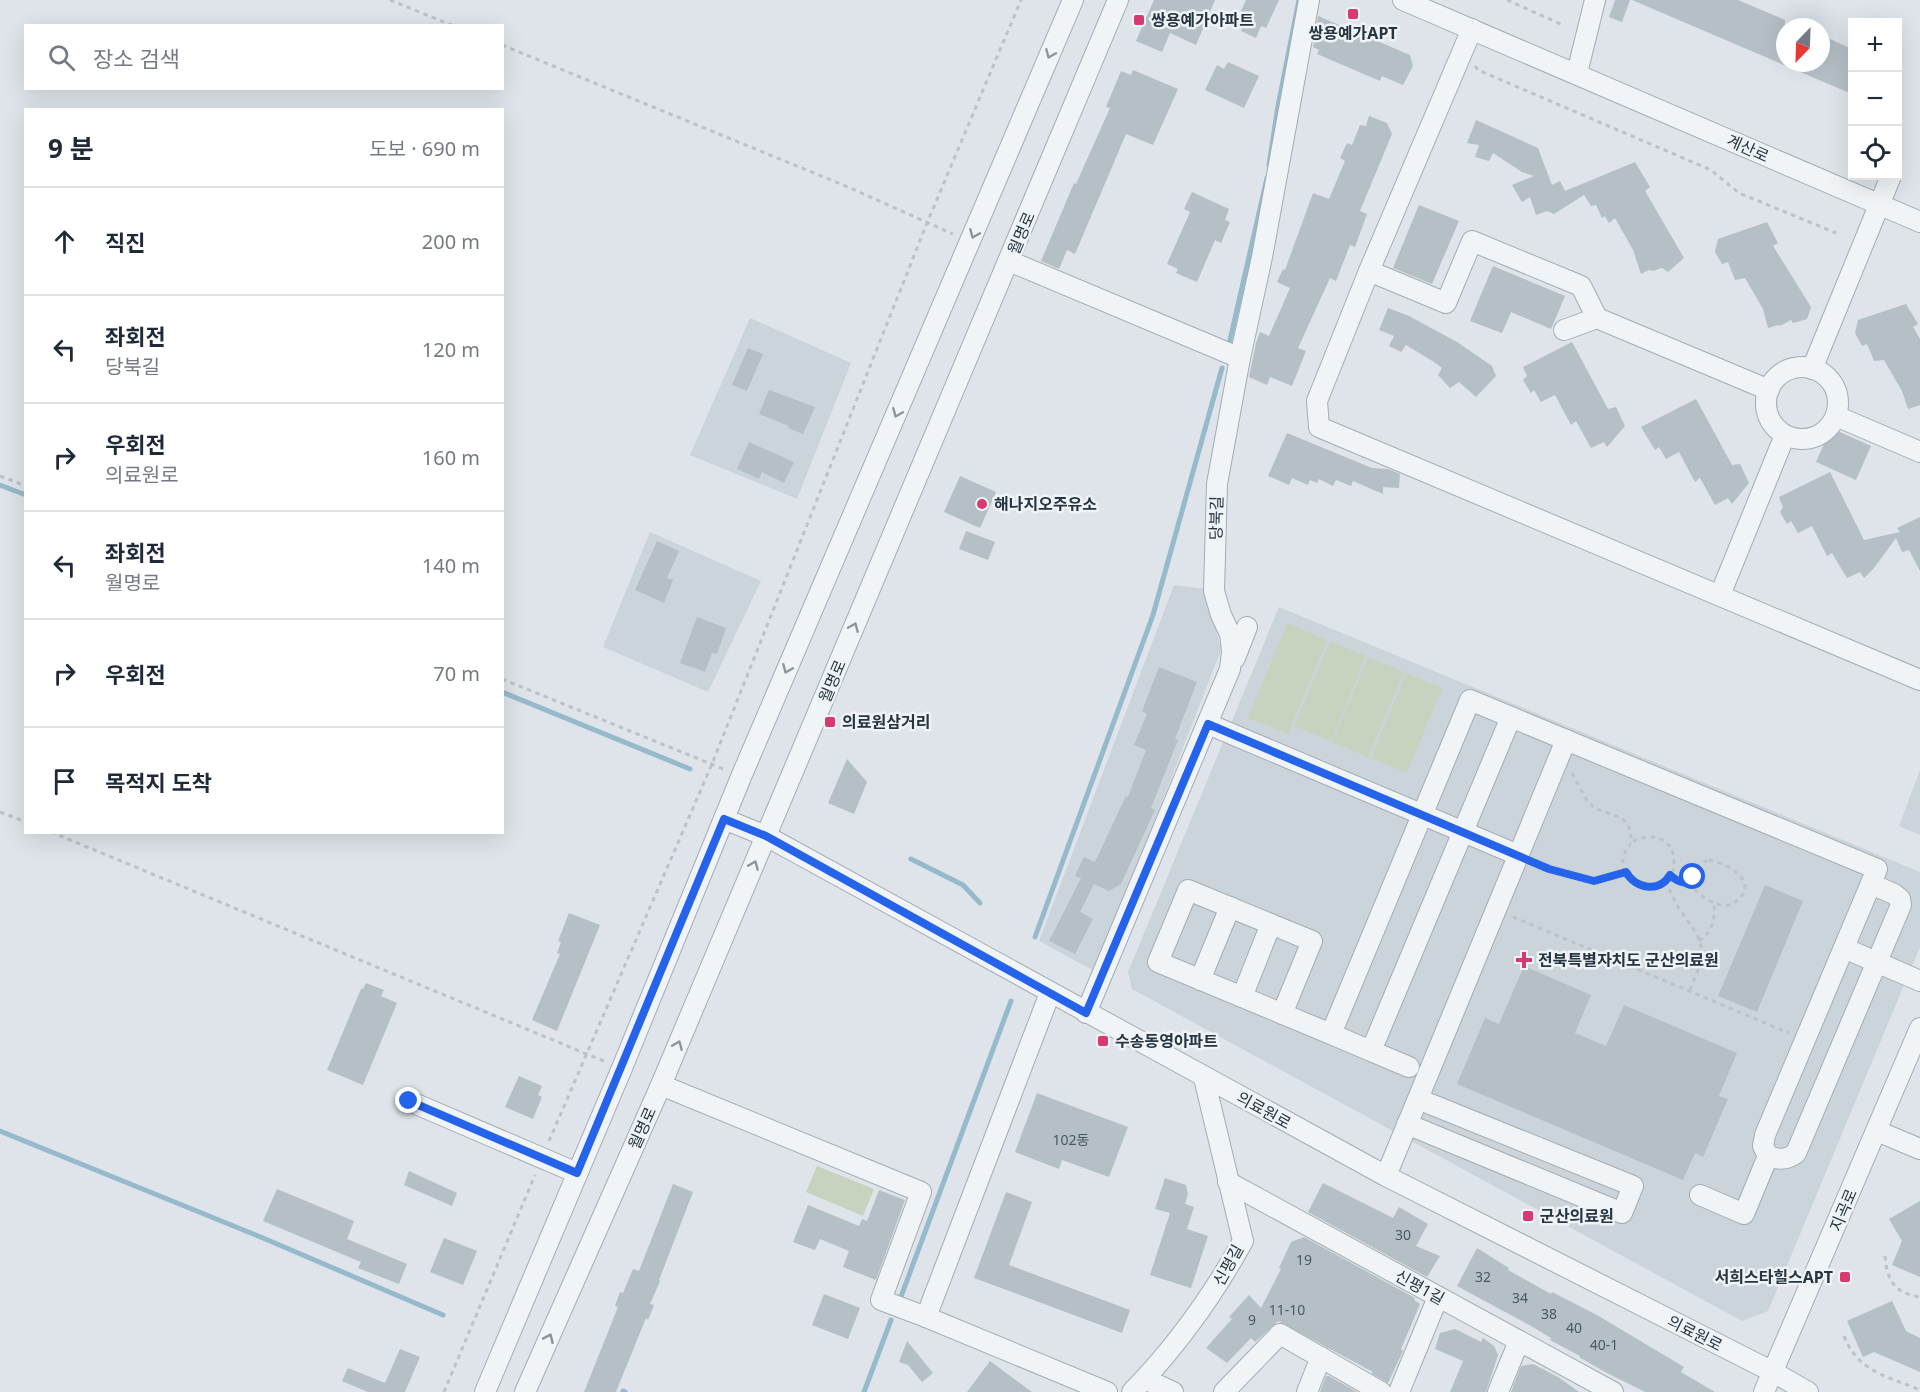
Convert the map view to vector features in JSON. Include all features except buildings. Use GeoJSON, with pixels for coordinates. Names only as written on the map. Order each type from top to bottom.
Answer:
{"type":"FeatureCollection","features":[{"type":"Feature","properties":{"kind":"street"},"geometry":{"type":"LineString","coordinates":[[485,1392],[622,1068],[741,777],[1073,0]]}},
{"type":"Feature","properties":{"kind":"street","name":"월명로"},"geometry":{"type":"LineString","coordinates":[[525,1392],[661,1085],[1118,0]]}},
{"type":"Feature","properties":{"kind":"street"},"geometry":{"type":"LineString","coordinates":[[1107,27],[1126,0]]}},
{"type":"Feature","properties":{"kind":"street","name":"당북길"},"geometry":{"type":"LineString","coordinates":[[1086,1013],[1230,669],[1232,651],[1230,634],[1221,615],[1214,591],[1217,484],[1240,358],[1262,257],[1309,0]]}},
{"type":"Feature","properties":{"kind":"street","name":"계산로"},"geometry":{"type":"LineString","coordinates":[[1403,0],[1920,222]]}},
{"type":"Feature","properties":{"kind":"street"},"geometry":{"type":"LineString","coordinates":[[1577,73],[1595,0]]}},
{"type":"Feature","properties":{"kind":"street"},"geometry":{"type":"LineString","coordinates":[[1472,29],[1369,271],[1317,401],[1319,427],[1920,680]]}},
{"type":"Feature","properties":{"kind":"street"},"geometry":{"type":"LineString","coordinates":[[1812,369],[1889,180]]}},
{"type":"Feature","properties":{"kind":"street"},"geometry":{"type":"LineString","coordinates":[[1369,271],[1446,303],[1472,241],[1581,286],[1597,318],[1769,390]]}},
{"type":"Feature","properties":{"kind":"street"},"geometry":{"type":"LineString","coordinates":[[1009,261],[1240,358]]}},
{"type":"Feature","properties":{"kind":"street"},"geometry":{"type":"LineString","coordinates":[[1564,330],[1597,318]]}},
{"type":"Feature","properties":{"kind":"street"},"geometry":{"type":"LineString","coordinates":[[1800,367],[1812,369],[1823,374],[1832,382],[1837,393],[1836,416],[1830,427],[1820,434],[1809,439],[1797,439],[1785,435],[1776,428],[1770,418],[1766,407],[1769,390],[1779,376],[1789,370],[1800,367]]}},
{"type":"Feature","properties":{"kind":"street"},"geometry":{"type":"LineString","coordinates":[[1836,416],[1920,452]]}},
{"type":"Feature","properties":{"kind":"street"},"geometry":{"type":"LineString","coordinates":[[1720,595],[1785,435]]}},
{"type":"Feature","properties":{"kind":"street"},"geometry":{"type":"LineString","coordinates":[[1230,669],[1247,627]]}},
{"type":"Feature","properties":{"kind":"street"},"geometry":{"type":"LineString","coordinates":[[1331,1034],[1470,700],[1511,717],[1563,748],[1877,869],[1764,1135],[1763,1146],[1768,1156],[1777,1159],[1789,1158],[1796,1153],[1902,905],[1900,898],[1871,884]]}},
{"type":"Feature","properties":{"kind":"street"},"geometry":{"type":"LineString","coordinates":[[1371,1051],[1511,717]]}},
{"type":"Feature","properties":{"kind":"street"},"geometry":{"type":"LineString","coordinates":[[1208,724],[1518,855]]}},
{"type":"Feature","properties":{"kind":"street"},"geometry":{"type":"LineString","coordinates":[[1386,1176],[1563,748]]}},
{"type":"Feature","properties":{"kind":"street","name":"의료원로"},"geometry":{"type":"LineString","coordinates":[[724,819],[766,836],[1386,1176],[1773,1372],[1808,1392]]}},
{"type":"Feature","properties":{"kind":"street"},"geometry":{"type":"LineString","coordinates":[[1282,1014],[1312,941],[1188,890],[1158,962],[1200,980],[1409,1067]]}},
{"type":"Feature","properties":{"kind":"street"},"geometry":{"type":"LineString","coordinates":[[1200,980],[1230,907]]}},
{"type":"Feature","properties":{"kind":"street"},"geometry":{"type":"LineString","coordinates":[[1242,997],[1271,924]]}},
{"type":"Feature","properties":{"kind":"street"},"geometry":{"type":"LineString","coordinates":[[1844,948],[1920,981]]}},
{"type":"Feature","properties":{"kind":"street"},"geometry":{"type":"LineString","coordinates":[[926,1317],[1050,993]]}},
{"type":"Feature","properties":{"kind":"street","name":"지곡로"},"geometry":{"type":"LineString","coordinates":[[1764,1392],[1920,1028]]}},
{"type":"Feature","properties":{"kind":"street","name":"신평길"},"geometry":{"type":"LineString","coordinates":[[1138,1385],[1159,1364],[1217,1287],[1243,1241],[1204,1078]]}},
{"type":"Feature","properties":{"kind":"street"},"geometry":{"type":"LineString","coordinates":[[661,1085],[921,1192],[881,1300],[1107,1392]]}},
{"type":"Feature","properties":{"kind":"street"},"geometry":{"type":"LineString","coordinates":[[1407,1124],[1622,1213],[1633,1186],[1418,1099]]}},
{"type":"Feature","properties":{"kind":"street"},"geometry":{"type":"LineString","coordinates":[[409,1101],[577,1173]]}},
{"type":"Feature","properties":{"kind":"street"},"geometry":{"type":"LineString","coordinates":[[1877,1131],[1920,1149]]}},
{"type":"Feature","properties":{"kind":"street"},"geometry":{"type":"LineString","coordinates":[[1700,1195],[1744,1214],[1768,1156]]}},
{"type":"Feature","properties":{"kind":"street"},"geometry":{"type":"LineString","coordinates":[[1560,1188],[1578,1187],[1583,1182],[1584,1173],[1571,1161]]}},
{"type":"Feature","properties":{"kind":"street","name":"신평1길"},"geometry":{"type":"LineString","coordinates":[[1228,1182],[1519,1341],[1586,1385],[1613,1392]]}},
{"type":"Feature","properties":{"kind":"street"},"geometry":{"type":"LineString","coordinates":[[1399,1392],[1438,1297]]}},
{"type":"Feature","properties":{"kind":"street"},"geometry":{"type":"LineString","coordinates":[[1224,1392],[1280,1334],[1381,1392]]}},
{"type":"Feature","properties":{"kind":"street"},"geometry":{"type":"LineString","coordinates":[[1498,1392],[1519,1341]]}},
{"type":"Feature","properties":{"kind":"street"},"geometry":{"type":"LineString","coordinates":[[1307,1392],[1321,1357]]}},
{"type":"Feature","properties":{"kind":"street"},"geometry":{"type":"LineString","coordinates":[[1138,1385],[1173,1392]]}},
{"type":"Feature","properties":{"kind":"path"},"geometry":{"type":"LineString","coordinates":[[390,0],[449,24]]}},
{"type":"Feature","properties":{"kind":"path"},"geometry":{"type":"LineString","coordinates":[[444,1392],[586,1053],[712,764],[927,223],[1021,0]]}},
{"type":"Feature","properties":{"kind":"path"},"geometry":{"type":"LineString","coordinates":[[1507,0],[1563,25]]}},
{"type":"Feature","properties":{"kind":"path"},"geometry":{"type":"LineString","coordinates":[[504,46],[806,170],[971,241]]}},
{"type":"Feature","properties":{"kind":"path"},"geometry":{"type":"LineString","coordinates":[[1474,65],[1478,70],[1711,170],[1739,193],[1836,233]]}},
{"type":"Feature","properties":{"kind":"path"},"geometry":{"type":"LineString","coordinates":[[0,476],[24,485]]}},
{"type":"Feature","properties":{"kind":"path"},"geometry":{"type":"LineString","coordinates":[[504,680],[741,777]]}},
{"type":"Feature","properties":{"kind":"path"},"geometry":{"type":"LineString","coordinates":[[1563,748],[1574,779],[1586,800],[1594,808],[1622,818],[1629,827],[1632,842]]}},
{"type":"Feature","properties":{"kind":"path"},"geometry":{"type":"LineString","coordinates":[[0,812],[24,821]]}},
{"type":"Feature","properties":{"kind":"path"},"geometry":{"type":"LineString","coordinates":[[56,834],[622,1068]]}},
{"type":"Feature","properties":{"kind":"path"},"geometry":{"type":"LineString","coordinates":[[1647,836],[1663,840],[1670,847],[1675,863],[1665,881],[1652,887],[1636,884],[1626,872],[1624,856],[1632,842],[1647,836]]}},
{"type":"Feature","properties":{"kind":"path"},"geometry":{"type":"LineString","coordinates":[[1518,855],[1549,869],[1594,881],[1626,872]]}},
{"type":"Feature","properties":{"kind":"path"},"geometry":{"type":"LineString","coordinates":[[1709,860],[1718,861],[1736,871],[1744,879],[1745,887],[1740,899],[1730,906],[1725,907],[1714,901],[1699,894],[1694,888],[1696,867],[1709,860]]}},
{"type":"Feature","properties":{"kind":"path"},"geometry":{"type":"LineString","coordinates":[[1670,875],[1678,882],[1694,883]]}},
{"type":"Feature","properties":{"kind":"path"},"geometry":{"type":"LineString","coordinates":[[1665,881],[1678,907],[1697,934],[1703,958],[1689,992]]}},
{"type":"Feature","properties":{"kind":"path"},"geometry":{"type":"LineString","coordinates":[[1699,941],[1708,935],[1712,927],[1715,919],[1714,901]]}},
{"type":"Feature","properties":{"kind":"path"},"geometry":{"type":"LineString","coordinates":[[1496,909],[1805,1040]]}},
{"type":"Feature","properties":{"kind":"path"},"geometry":{"type":"LineString","coordinates":[[1885,1256],[1886,1270],[1893,1285],[1904,1293],[1920,1297]]}},
{"type":"Feature","properties":{"kind":"path"},"geometry":{"type":"LineString","coordinates":[[1844,1336],[1849,1350],[1864,1366],[1920,1390]]}},
{"type":"Feature","properties":{"kind":"shaded area"},"geometry":{"type":"Polygon","coordinates":[[[750,318],[851,363],[797,499],[690,455],[750,318]]]}},
{"type":"Feature","properties":{"kind":"shaded area"},"geometry":{"type":"Polygon","coordinates":[[[650,532],[761,581],[708,692],[603,647],[650,532]]]}},
{"type":"Feature","properties":{"kind":"shaded area"},"geometry":{"type":"Polygon","coordinates":[[[1174,585],[1206,589],[1221,650],[1096,972],[1039,941],[1174,585]]]}},
{"type":"Feature","properties":{"kind":"shaded area","name":"전북특별자치도 군산의료원"},"geometry":{"type":"Polygon","coordinates":[[[1279,607],[1920,872],[1920,947],[1768,1311],[1742,1321],[1132,989],[1128,972],[1279,607]]]}},
{"type":"Feature","properties":{"kind":"shaded area"},"geometry":{"type":"Polygon","coordinates":[[[1920,770],[1920,835],[1899,826],[1920,770]]]}},
{"type":"Feature","properties":{"kind":"green space"},"geometry":{"type":"Polygon","coordinates":[[[1287,623],[1327,640],[1288,734],[1248,718],[1287,623]]]}},
{"type":"Feature","properties":{"kind":"green space"},"geometry":{"type":"Polygon","coordinates":[[[1330,641],[1366,656],[1331,741],[1294,726],[1330,641]]]}},
{"type":"Feature","properties":{"kind":"green space"},"geometry":{"type":"Polygon","coordinates":[[[1368,657],[1404,672],[1368,757],[1332,742],[1368,657]]]}},
{"type":"Feature","properties":{"kind":"green space"},"geometry":{"type":"Polygon","coordinates":[[[1406,673],[1442,688],[1407,773],[1371,758],[1406,673]]]}},
{"type":"Feature","properties":{"kind":"green space"},"geometry":{"type":"Polygon","coordinates":[[[817,1166],[874,1189],[863,1216],[806,1192],[817,1166]]]}},
{"type":"Feature","properties":{"kind":"waterway"},"geometry":{"type":"LineString","coordinates":[[1269,165],[1299,0]]}},
{"type":"Feature","properties":{"kind":"waterway"},"geometry":{"type":"LineString","coordinates":[[1230,340],[1267,178]]}},
{"type":"Feature","properties":{"kind":"waterway"},"geometry":{"type":"LineString","coordinates":[[1035,937],[1153,615],[1222,368]]}},
{"type":"Feature","properties":{"kind":"waterway"},"geometry":{"type":"LineString","coordinates":[[0,485],[24,494]]}},
{"type":"Feature","properties":{"kind":"waterway"},"geometry":{"type":"LineString","coordinates":[[504,693],[690,769]]}},
{"type":"Feature","properties":{"kind":"waterway"},"geometry":{"type":"LineString","coordinates":[[911,859],[963,885],[980,903]]}},
{"type":"Feature","properties":{"kind":"waterway"},"geometry":{"type":"LineString","coordinates":[[899,1302],[1011,1001]]}},
{"type":"Feature","properties":{"kind":"waterway"},"geometry":{"type":"LineString","coordinates":[[0,1131],[263,1238],[443,1315]]}},
{"type":"Feature","properties":{"kind":"waterway"},"geometry":{"type":"LineString","coordinates":[[864,1392],[891,1320]]}},
{"type":"Feature","properties":{"kind":"place","name":"쌍용예가APT"},"geometry":{"type":"Point","coordinates":[1353,14]}},
{"type":"Feature","properties":{"kind":"place","name":"쌍용예가아파트"},"geometry":{"type":"Point","coordinates":[1139,20]}},
{"type":"Feature","properties":{"kind":"place","name":"해나지오주유소"},"geometry":{"type":"Point","coordinates":[982,504]}},
{"type":"Feature","properties":{"kind":"place","name":"의료원삼거리"},"geometry":{"type":"Point","coordinates":[830,722]}},
{"type":"Feature","properties":{"kind":"place","name":"전북특별자치도 군산의료원"},"geometry":{"type":"Point","coordinates":[1524,960]}},
{"type":"Feature","properties":{"kind":"place","name":"수송동영아파트"},"geometry":{"type":"Point","coordinates":[1103,1041]}},
{"type":"Feature","properties":{"kind":"place","name":"군산의료원"},"geometry":{"type":"Point","coordinates":[1528,1216]}},
{"type":"Feature","properties":{"kind":"place","name":"서희스타힐스APT"},"geometry":{"type":"Point","coordinates":[1845,1277]}},
{"type":"Feature","properties":{"kind":"route"},"geometry":{"type":"LineString","coordinates":[[409,1101],[577,1173],[724,819],[766,836],[1086,1013],[1208,724],[1549,869],[1594,881],[1626,872],[1636,884],[1644,887],[1661,885],[1670,875],[1678,882],[1687,883],[1694,883],[1693,877]]}}]}
